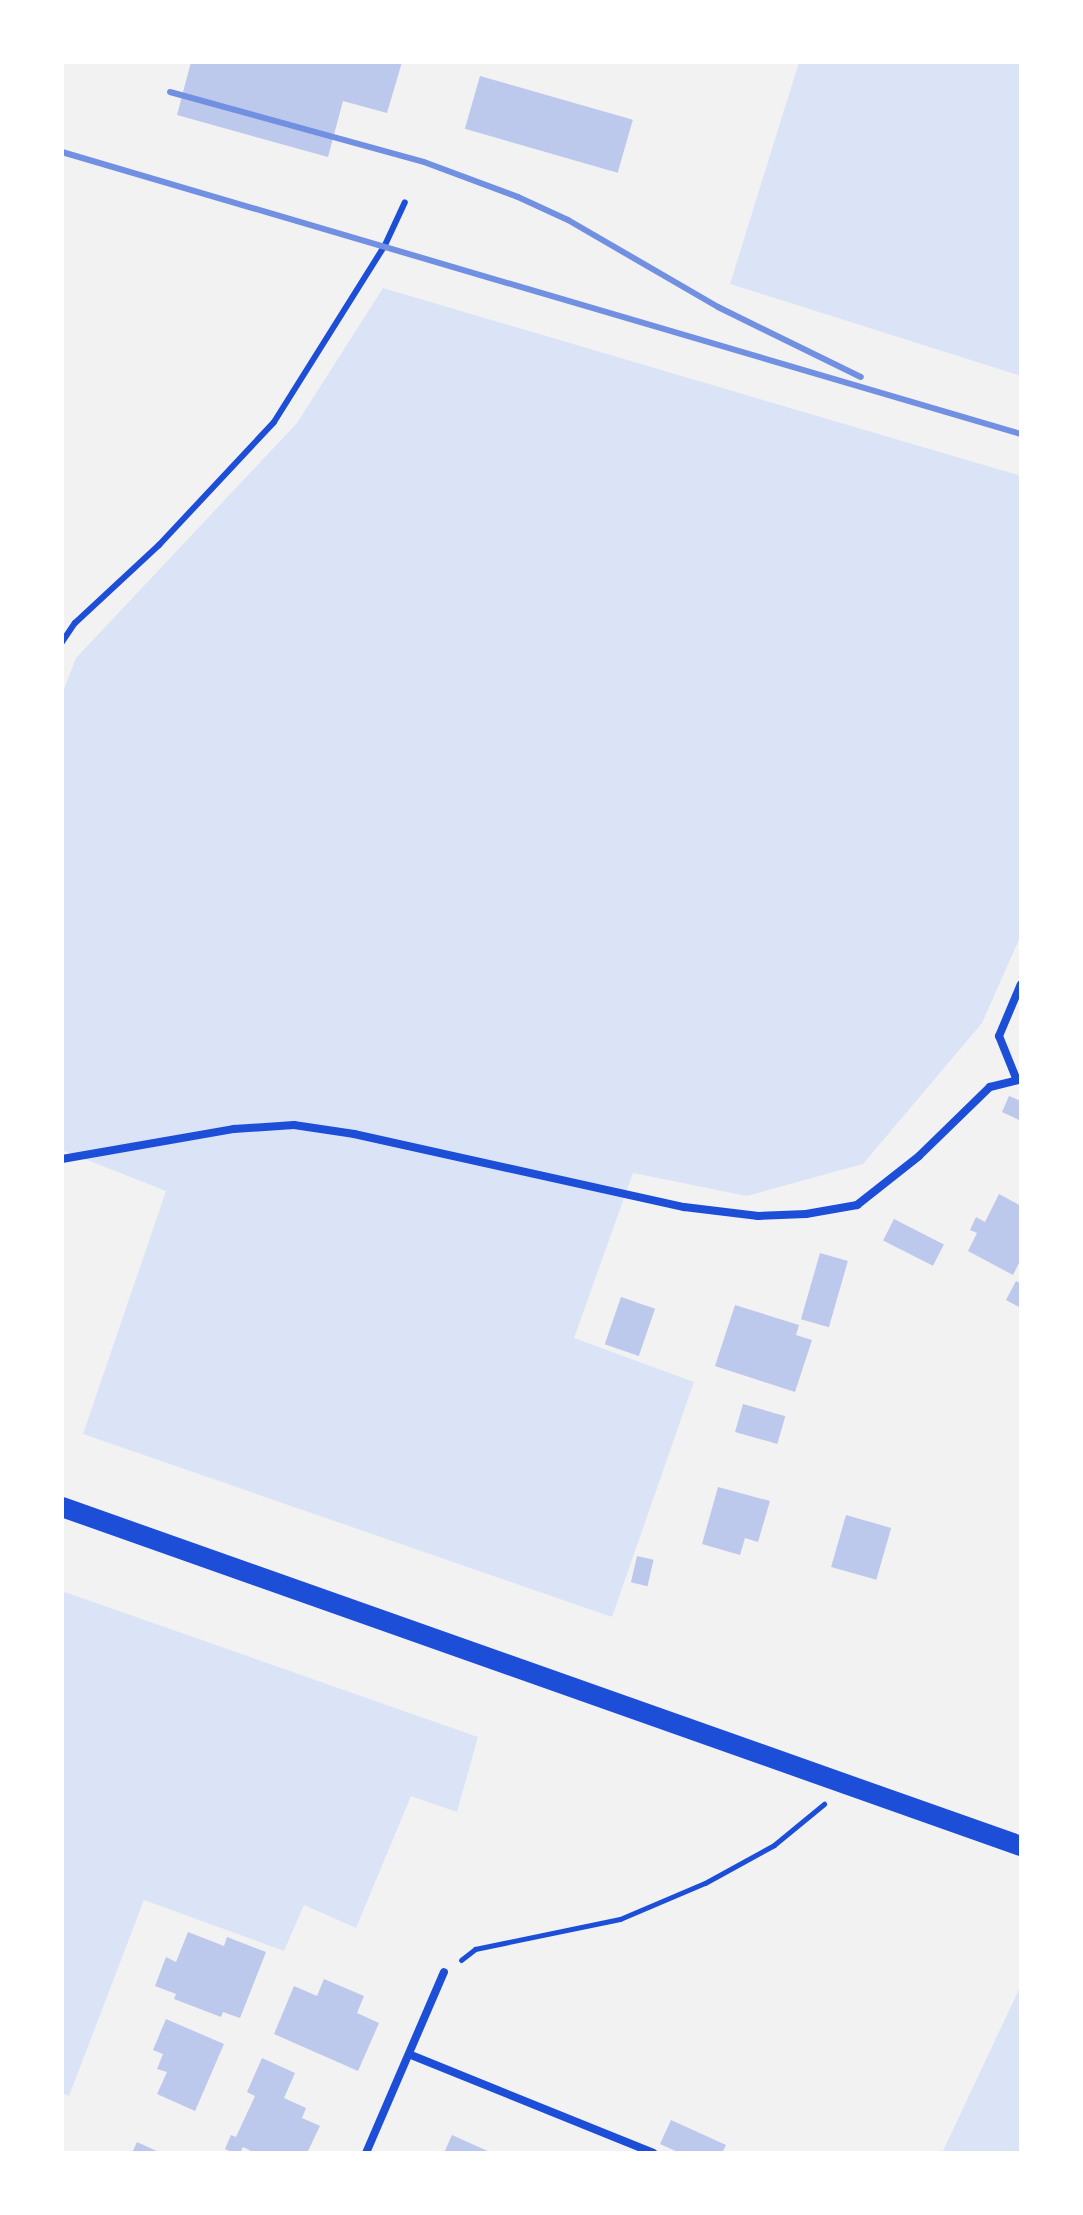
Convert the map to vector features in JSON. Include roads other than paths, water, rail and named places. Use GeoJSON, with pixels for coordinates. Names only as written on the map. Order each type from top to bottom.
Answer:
{"type":"FeatureCollection","features":[{"type":"Feature","properties":{"kind":"main road"},"geometry":{"type":"LineString","coordinates":[[62,1507],[1021,1846]]}},
{"type":"Feature","properties":{"kind":"street"},"geometry":{"type":"LineString","coordinates":[[62,1159],[234,1129],[294,1125],[354,1134],[684,1207],[758,1216],[806,1214],[857,1205],[919,1156],[990,1087],[1019,1078],[999,1036],[1021,984]]}},
{"type":"Feature","properties":{"kind":"street"},"geometry":{"type":"LineString","coordinates":[[366,2153],[411,2055],[444,1972]]}},
{"type":"Feature","properties":{"kind":"street"},"geometry":{"type":"LineString","coordinates":[[411,2055],[653,2153]]}},
{"type":"Feature","properties":{"kind":"lane"},"geometry":{"type":"LineString","coordinates":[[62,642],[75,623],[159,545],[274,422],[385,245],[405,202]]}},
{"type":"Feature","properties":{"kind":"railway"},"geometry":{"type":"LineString","coordinates":[[170,92],[424,162],[518,197],[568,220],[718,307],[861,377]]}},
{"type":"Feature","properties":{"kind":"railway"},"geometry":{"type":"LineString","coordinates":[[62,152],[1021,434]]}}]}
